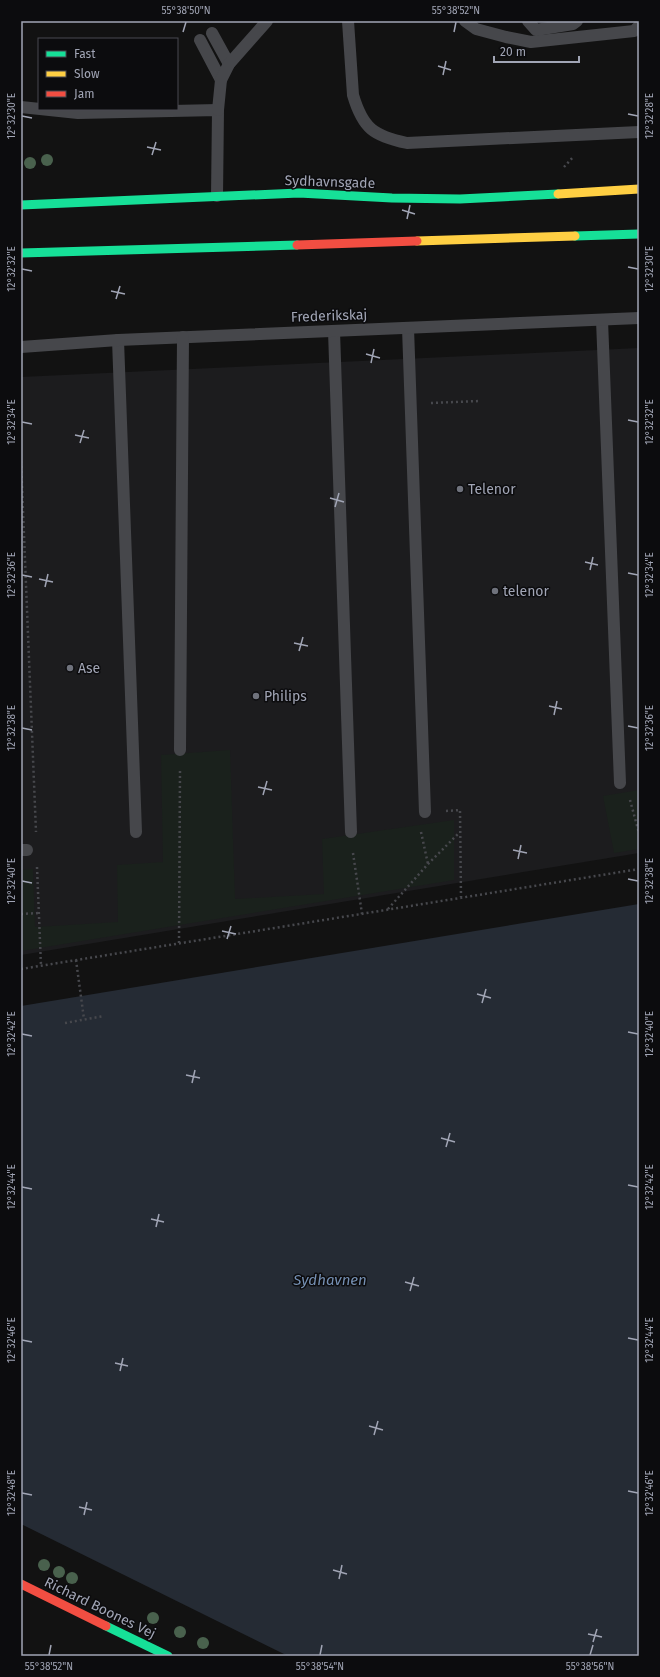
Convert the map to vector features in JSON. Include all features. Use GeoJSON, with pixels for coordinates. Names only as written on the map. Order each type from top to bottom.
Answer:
{"type":"FeatureCollection","features":[{"type":"Feature","properties":{"kind":"street","name":"Sydhavnsgade"},"geometry":{"type":"LineString","coordinates":[[21,205],[299,193],[392,198],[460,199],[639,189]]}},
{"type":"Feature","properties":{"kind":"street"},"geometry":{"type":"LineString","coordinates":[[21,253],[639,234]]}},
{"type":"Feature","properties":{"kind":"street","name":"Richard Boones Vej"},"geometry":{"type":"LineString","coordinates":[[21,1584],[168,1656]]}},
{"type":"Feature","properties":{"kind":"lane"},"geometry":{"type":"LineString","coordinates":[[218,196],[218,110],[221,80],[229,64],[267,21]]}},
{"type":"Feature","properties":{"kind":"lane"},"geometry":{"type":"LineString","coordinates":[[348,21],[353,95],[356,107],[365,124],[384,138],[407,144],[639,132]]}},
{"type":"Feature","properties":{"kind":"lane"},"geometry":{"type":"LineString","coordinates":[[465,21],[476,29],[531,42],[634,31],[639,26]]}},
{"type":"Feature","properties":{"kind":"lane"},"geometry":{"type":"LineString","coordinates":[[528,21],[536,30],[573,24],[577,21]]}},
{"type":"Feature","properties":{"kind":"lane"},"geometry":{"type":"LineString","coordinates":[[212,32],[229,64]]}},
{"type":"Feature","properties":{"kind":"lane"},"geometry":{"type":"LineString","coordinates":[[200,40],[221,80]]}},
{"type":"Feature","properties":{"kind":"lane"},"geometry":{"type":"LineString","coordinates":[[21,107],[38,109]]}},
{"type":"Feature","properties":{"kind":"lane"},"geometry":{"type":"LineString","coordinates":[[50,110],[78,113],[218,110]]}},
{"type":"Feature","properties":{"kind":"lane","name":"Frederikskaj"},"geometry":{"type":"LineString","coordinates":[[21,347],[118,340],[639,318]]}},
{"type":"Feature","properties":{"kind":"lane"},"geometry":{"type":"LineString","coordinates":[[602,320],[620,783]]}},
{"type":"Feature","properties":{"kind":"lane"},"geometry":{"type":"LineString","coordinates":[[408,328],[425,812]]}},
{"type":"Feature","properties":{"kind":"lane"},"geometry":{"type":"LineString","coordinates":[[334,331],[351,832]]}},
{"type":"Feature","properties":{"kind":"lane"},"geometry":{"type":"LineString","coordinates":[[180,750],[183,337]]}},
{"type":"Feature","properties":{"kind":"lane"},"geometry":{"type":"LineString","coordinates":[[118,340],[136,832]]}},
{"type":"Feature","properties":{"kind":"path"},"geometry":{"type":"LineString","coordinates":[[558,170],[565,167],[587,135]]}},
{"type":"Feature","properties":{"kind":"path"},"geometry":{"type":"LineString","coordinates":[[411,404],[478,401]]}},
{"type":"Feature","properties":{"kind":"path"},"geometry":{"type":"LineString","coordinates":[[21,461],[36,834]]}},
{"type":"Feature","properties":{"kind":"path"},"geometry":{"type":"LineString","coordinates":[[179,943],[180,750]]}},
{"type":"Feature","properties":{"kind":"path"},"geometry":{"type":"LineString","coordinates":[[620,783],[627,789],[639,832]]}},
{"type":"Feature","properties":{"kind":"path"},"geometry":{"type":"LineString","coordinates":[[428,864],[419,823],[425,812],[460,810],[461,898]]}},
{"type":"Feature","properties":{"kind":"path"},"geometry":{"type":"LineString","coordinates":[[351,832],[362,914]]}},
{"type":"Feature","properties":{"kind":"path"},"geometry":{"type":"LineString","coordinates":[[388,909],[428,864],[460,832]]}},
{"type":"Feature","properties":{"kind":"path"},"geometry":{"type":"LineString","coordinates":[[37,866],[41,966]]}},
{"type":"Feature","properties":{"kind":"path"},"geometry":{"type":"LineString","coordinates":[[21,969],[639,869]]}},
{"type":"Feature","properties":{"kind":"path"},"geometry":{"type":"LineString","coordinates":[[21,914],[39,914]]}},
{"type":"Feature","properties":{"kind":"path"},"geometry":{"type":"LineString","coordinates":[[76,960],[84,1019]]}},
{"type":"Feature","properties":{"kind":"path"},"geometry":{"type":"LineString","coordinates":[[64,1022],[104,1016]]}},
{"type":"Feature","properties":{"kind":"shaded area"},"geometry":{"type":"Polygon","coordinates":[[[639,348],[639,853],[21,955],[21,377],[639,348]]]}},
{"type":"Feature","properties":{"kind":"shaded area"},"geometry":{"type":"Polygon","coordinates":[[[230,750],[235,899],[324,894],[322,839],[454,820],[454,880],[21,951],[21,870],[33,869],[35,927],[118,922],[117,865],[163,862],[161,755],[230,750]]]}},
{"type":"Feature","properties":{"kind":"shaded area"},"geometry":{"type":"Polygon","coordinates":[[[639,790],[639,849],[614,853],[603,796],[639,790]]]}},
{"type":"Feature","properties":{"kind":"water","name":"Sydhavnen"},"geometry":{"type":"Polygon","coordinates":[[[639,904],[639,1656],[288,1656],[21,1524],[21,1006],[639,904]]]}},
{"type":"Feature","properties":{"kind":"traffic: fast"},"geometry":{"type":"LineString","coordinates":[[21,205],[299,193],[392,198],[460,199],[558,194]]}},
{"type":"Feature","properties":{"kind":"traffic: fast"},"geometry":{"type":"LineString","coordinates":[[575,236],[639,234]]}},
{"type":"Feature","properties":{"kind":"traffic: fast"},"geometry":{"type":"LineString","coordinates":[[21,253],[297,245]]}},
{"type":"Feature","properties":{"kind":"traffic: fast"},"geometry":{"type":"LineString","coordinates":[[106,1626],[168,1656]]}},
{"type":"Feature","properties":{"kind":"traffic: slow"},"geometry":{"type":"LineString","coordinates":[[558,194],[639,189]]}},
{"type":"Feature","properties":{"kind":"traffic: slow"},"geometry":{"type":"LineString","coordinates":[[417,241],[575,236]]}},
{"type":"Feature","properties":{"kind":"traffic: jam"},"geometry":{"type":"LineString","coordinates":[[297,245],[417,241]]}},
{"type":"Feature","properties":{"kind":"traffic: jam"},"geometry":{"type":"LineString","coordinates":[[21,1584],[106,1626]]}},
{"type":"Feature","properties":{"kind":"place","name":"Telenor"},"geometry":{"type":"Point","coordinates":[460,489]}},
{"type":"Feature","properties":{"kind":"place","name":"telenor"},"geometry":{"type":"Point","coordinates":[495,591]}},
{"type":"Feature","properties":{"kind":"place","name":"Ase"},"geometry":{"type":"Point","coordinates":[70,668]}},
{"type":"Feature","properties":{"kind":"place","name":"Philips"},"geometry":{"type":"Point","coordinates":[256,696]}}]}
